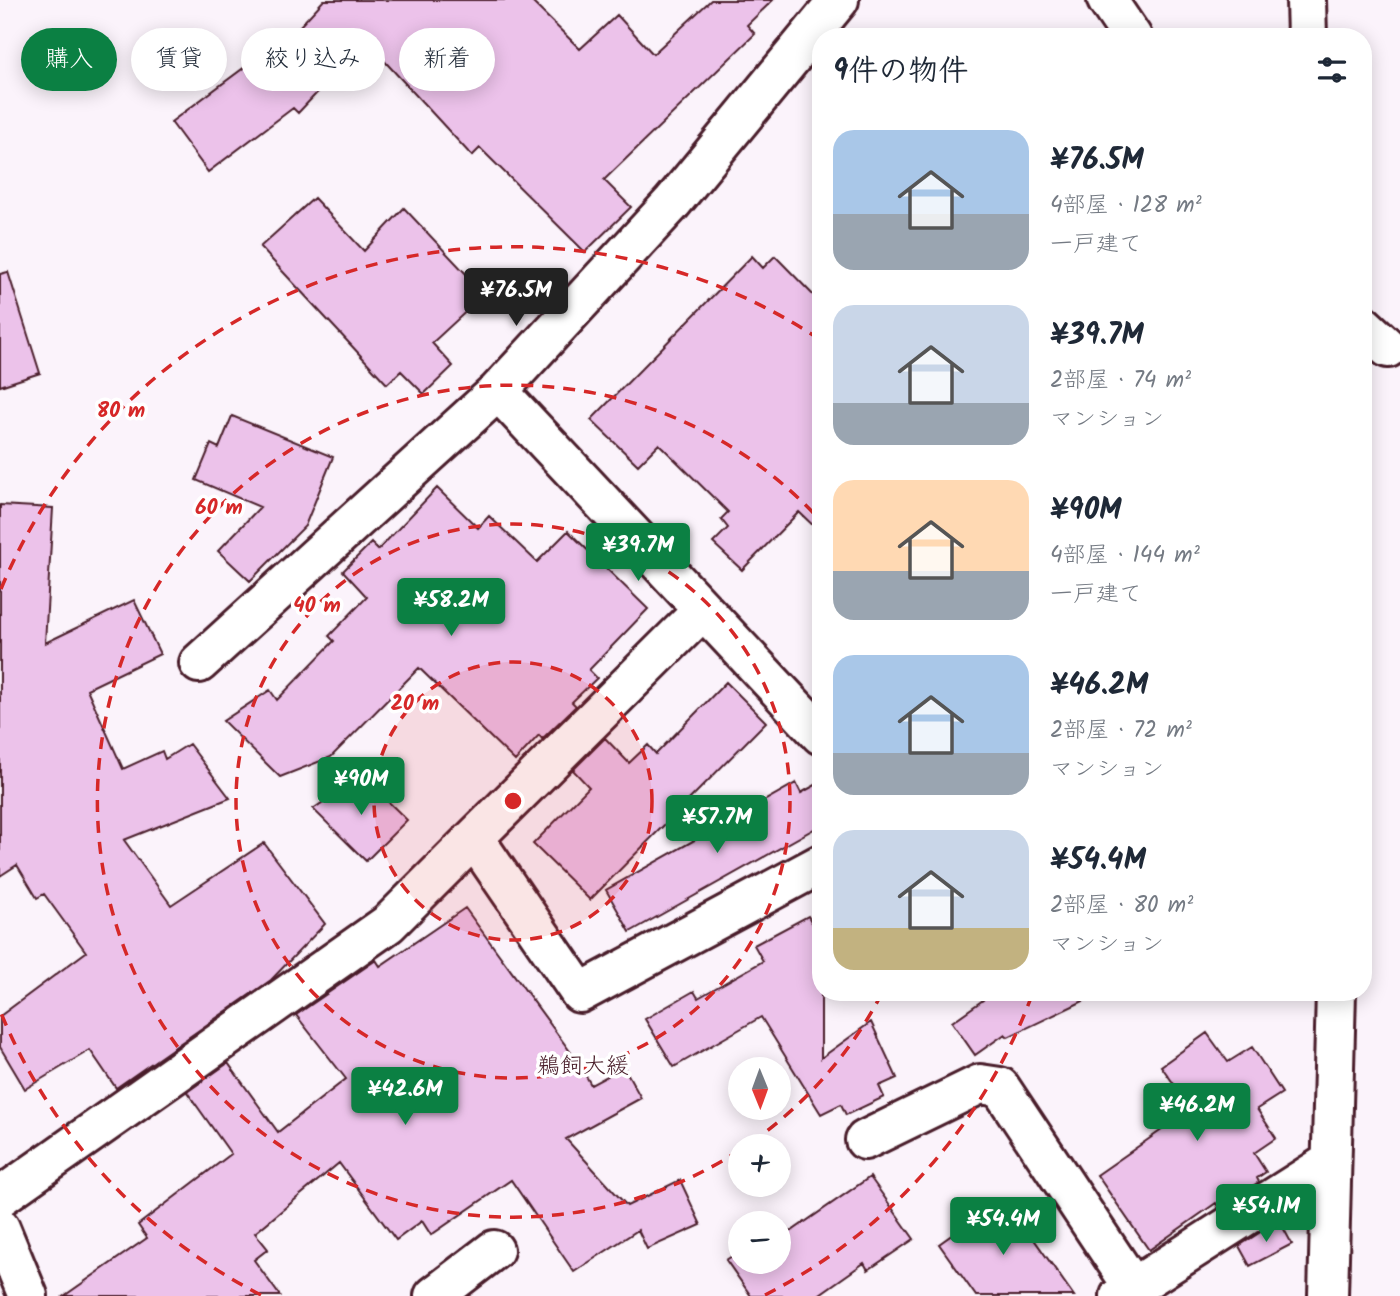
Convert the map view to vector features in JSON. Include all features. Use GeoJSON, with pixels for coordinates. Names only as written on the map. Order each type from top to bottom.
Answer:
{"type":"FeatureCollection","features":[{"type":"Feature","properties":{"kind":"street"},"geometry":{"type":"LineString","coordinates":[[816,28],[839,0]]}},
{"type":"Feature","properties":{"kind":"street"},"geometry":{"type":"LineString","coordinates":[[1107,0],[1126,28]]}},
{"type":"Feature","properties":{"kind":"street"},"geometry":{"type":"LineString","coordinates":[[1306,0],[1307,28]]}},
{"type":"Feature","properties":{"kind":"street"},"geometry":{"type":"LineString","coordinates":[[199,663],[498,391],[672,203],[812,33]]}},
{"type":"Feature","properties":{"kind":"street"},"geometry":{"type":"LineString","coordinates":[[498,391],[812,725]]}},
{"type":"Feature","properties":{"kind":"street"},"geometry":{"type":"LineString","coordinates":[[0,1197],[388,924],[703,610]]}},
{"type":"Feature","properties":{"kind":"street"},"geometry":{"type":"LineString","coordinates":[[474,838],[580,993],[812,868]]}},
{"type":"Feature","properties":{"kind":"street"},"geometry":{"type":"LineString","coordinates":[[1328,1296],[1336,1001]]}},
{"type":"Feature","properties":{"kind":"street"},"geometry":{"type":"LineString","coordinates":[[865,1140],[980,1084],[1000,1087],[1126,1292],[1330,1162]]}},
{"type":"Feature","properties":{"kind":"street"},"geometry":{"type":"LineString","coordinates":[[0,1227],[27,1296]]}},
{"type":"Feature","properties":{"kind":"street"},"geometry":{"type":"LineString","coordinates":[[433,1296],[494,1250]]}},
{"type":"Feature","properties":{"kind":"building"},"geometry":{"type":"Polygon","coordinates":[[[324,0],[530,0],[580,49],[617,15],[653,54],[711,0],[773,0],[747,25],[755,34],[604,180],[631,207],[585,252],[480,148],[472,156],[412,91],[495,91],[495,28],[399,28],[399,77],[385,62],[385,28],[297,28],[324,0]]]}},
{"type":"Feature","properties":{"kind":"building"},"geometry":{"type":"Polygon","coordinates":[[[241,70],[241,91],[319,91],[298,113],[293,108],[208,172],[171,122],[213,91],[227,91],[227,80],[241,70]]]}},
{"type":"Feature","properties":{"kind":"building"},"geometry":{"type":"Polygon","coordinates":[[[314,198],[364,251],[404,208],[485,294],[432,343],[453,366],[424,394],[401,371],[387,384],[260,247],[314,198]]]}},
{"type":"Feature","properties":{"kind":"building"},"geometry":{"type":"Polygon","coordinates":[[[752,256],[763,268],[775,256],[812,294],[812,524],[799,512],[742,570],[713,543],[728,528],[721,519],[728,512],[659,444],[638,465],[591,420],[752,256]]]}},
{"type":"Feature","properties":{"kind":"building"},"geometry":{"type":"Polygon","coordinates":[[[8,272],[40,373],[0,386],[0,274],[8,272]]]}},
{"type":"Feature","properties":{"kind":"building"},"geometry":{"type":"Polygon","coordinates":[[[232,416],[333,457],[305,526],[250,581],[218,551],[260,507],[196,480],[211,444],[219,448],[232,416]]]}},
{"type":"Feature","properties":{"kind":"building"},"geometry":{"type":"Polygon","coordinates":[[[437,488],[478,528],[489,516],[537,562],[568,531],[648,609],[589,670],[597,678],[572,702],[576,706],[542,739],[539,735],[515,761],[419,668],[331,757],[280,777],[223,721],[270,690],[277,700],[334,641],[329,636],[367,597],[343,571],[371,543],[378,550],[437,488]]]}},
{"type":"Feature","properties":{"kind":"building"},"geometry":{"type":"Polygon","coordinates":[[[0,505],[53,508],[45,643],[134,600],[160,654],[87,689],[123,769],[162,751],[165,759],[189,744],[230,798],[124,840],[171,905],[264,843],[325,924],[271,980],[116,1088],[90,1050],[25,1089],[0,1047],[0,1016],[86,952],[44,894],[37,898],[17,865],[0,876],[0,505]]]}},
{"type":"Feature","properties":{"kind":"building"},"geometry":{"type":"Polygon","coordinates":[[[726,682],[766,722],[590,900],[533,844],[589,787],[573,770],[605,738],[629,763],[648,745],[656,754],[726,682]]]}},
{"type":"Feature","properties":{"kind":"building"},"geometry":{"type":"Polygon","coordinates":[[[362,776],[407,820],[366,861],[313,809],[362,776]]]}},
{"type":"Feature","properties":{"kind":"building"},"geometry":{"type":"Polygon","coordinates":[[[796,783],[801,793],[812,787],[812,830],[630,932],[606,890],[796,783]]]}},
{"type":"Feature","properties":{"kind":"building"},"geometry":{"type":"Polygon","coordinates":[[[465,908],[580,1065],[591,1085],[624,1067],[641,1098],[566,1139],[627,1206],[680,1180],[701,1225],[647,1249],[638,1230],[574,1272],[511,1180],[431,1235],[422,1221],[396,1240],[339,1163],[255,1233],[268,1249],[254,1260],[280,1296],[64,1296],[147,1238],[138,1225],[231,1154],[187,1092],[228,1063],[278,1132],[346,1079],[296,1015],[376,960],[380,966],[465,908]]]}},
{"type":"Feature","properties":{"kind":"building"},"geometry":{"type":"Polygon","coordinates":[[[808,916],[812,923],[812,1001],[821,1001],[821,1058],[871,1022],[897,1078],[879,1086],[884,1097],[846,1115],[841,1104],[821,1114],[791,1066],[791,1057],[786,1057],[761,1017],[674,1067],[645,1019],[694,991],[698,998],[763,961],[754,945],[808,916]]]}},
{"type":"Feature","properties":{"kind":"building"},"geometry":{"type":"Polygon","coordinates":[[[982,1001],[1083,1001],[1008,1037],[1005,1034],[975,1055],[952,1022],[982,1001]]]}},
{"type":"Feature","properties":{"kind":"building"},"geometry":{"type":"Polygon","coordinates":[[[1207,1033],[1228,1062],[1252,1047],[1282,1093],[1257,1109],[1276,1138],[1254,1153],[1266,1172],[1257,1178],[1259,1182],[1218,1207],[1216,1203],[1149,1250],[1097,1175],[1166,1127],[1163,1122],[1189,1105],[1161,1066],[1207,1033]]]}},
{"type":"Feature","properties":{"kind":"building"},"geometry":{"type":"Polygon","coordinates":[[[870,1177],[914,1239],[868,1270],[864,1263],[817,1296],[751,1296],[736,1274],[791,1274],[791,1232],[870,1177]]]}},
{"type":"Feature","properties":{"kind":"building"},"geometry":{"type":"Polygon","coordinates":[[[1012,1200],[1035,1233],[1031,1235],[1074,1296],[976,1296],[939,1244],[977,1217],[980,1222],[1012,1200]]]}},
{"type":"Feature","properties":{"kind":"building"},"geometry":{"type":"Polygon","coordinates":[[[1279,1220],[1292,1244],[1250,1266],[1239,1246],[1279,1220]]]}},
{"type":"Feature","properties":{"kind":"district","name":"鵜飼大緩"},"geometry":{"type":"Point","coordinates":[583,1065]}}]}
